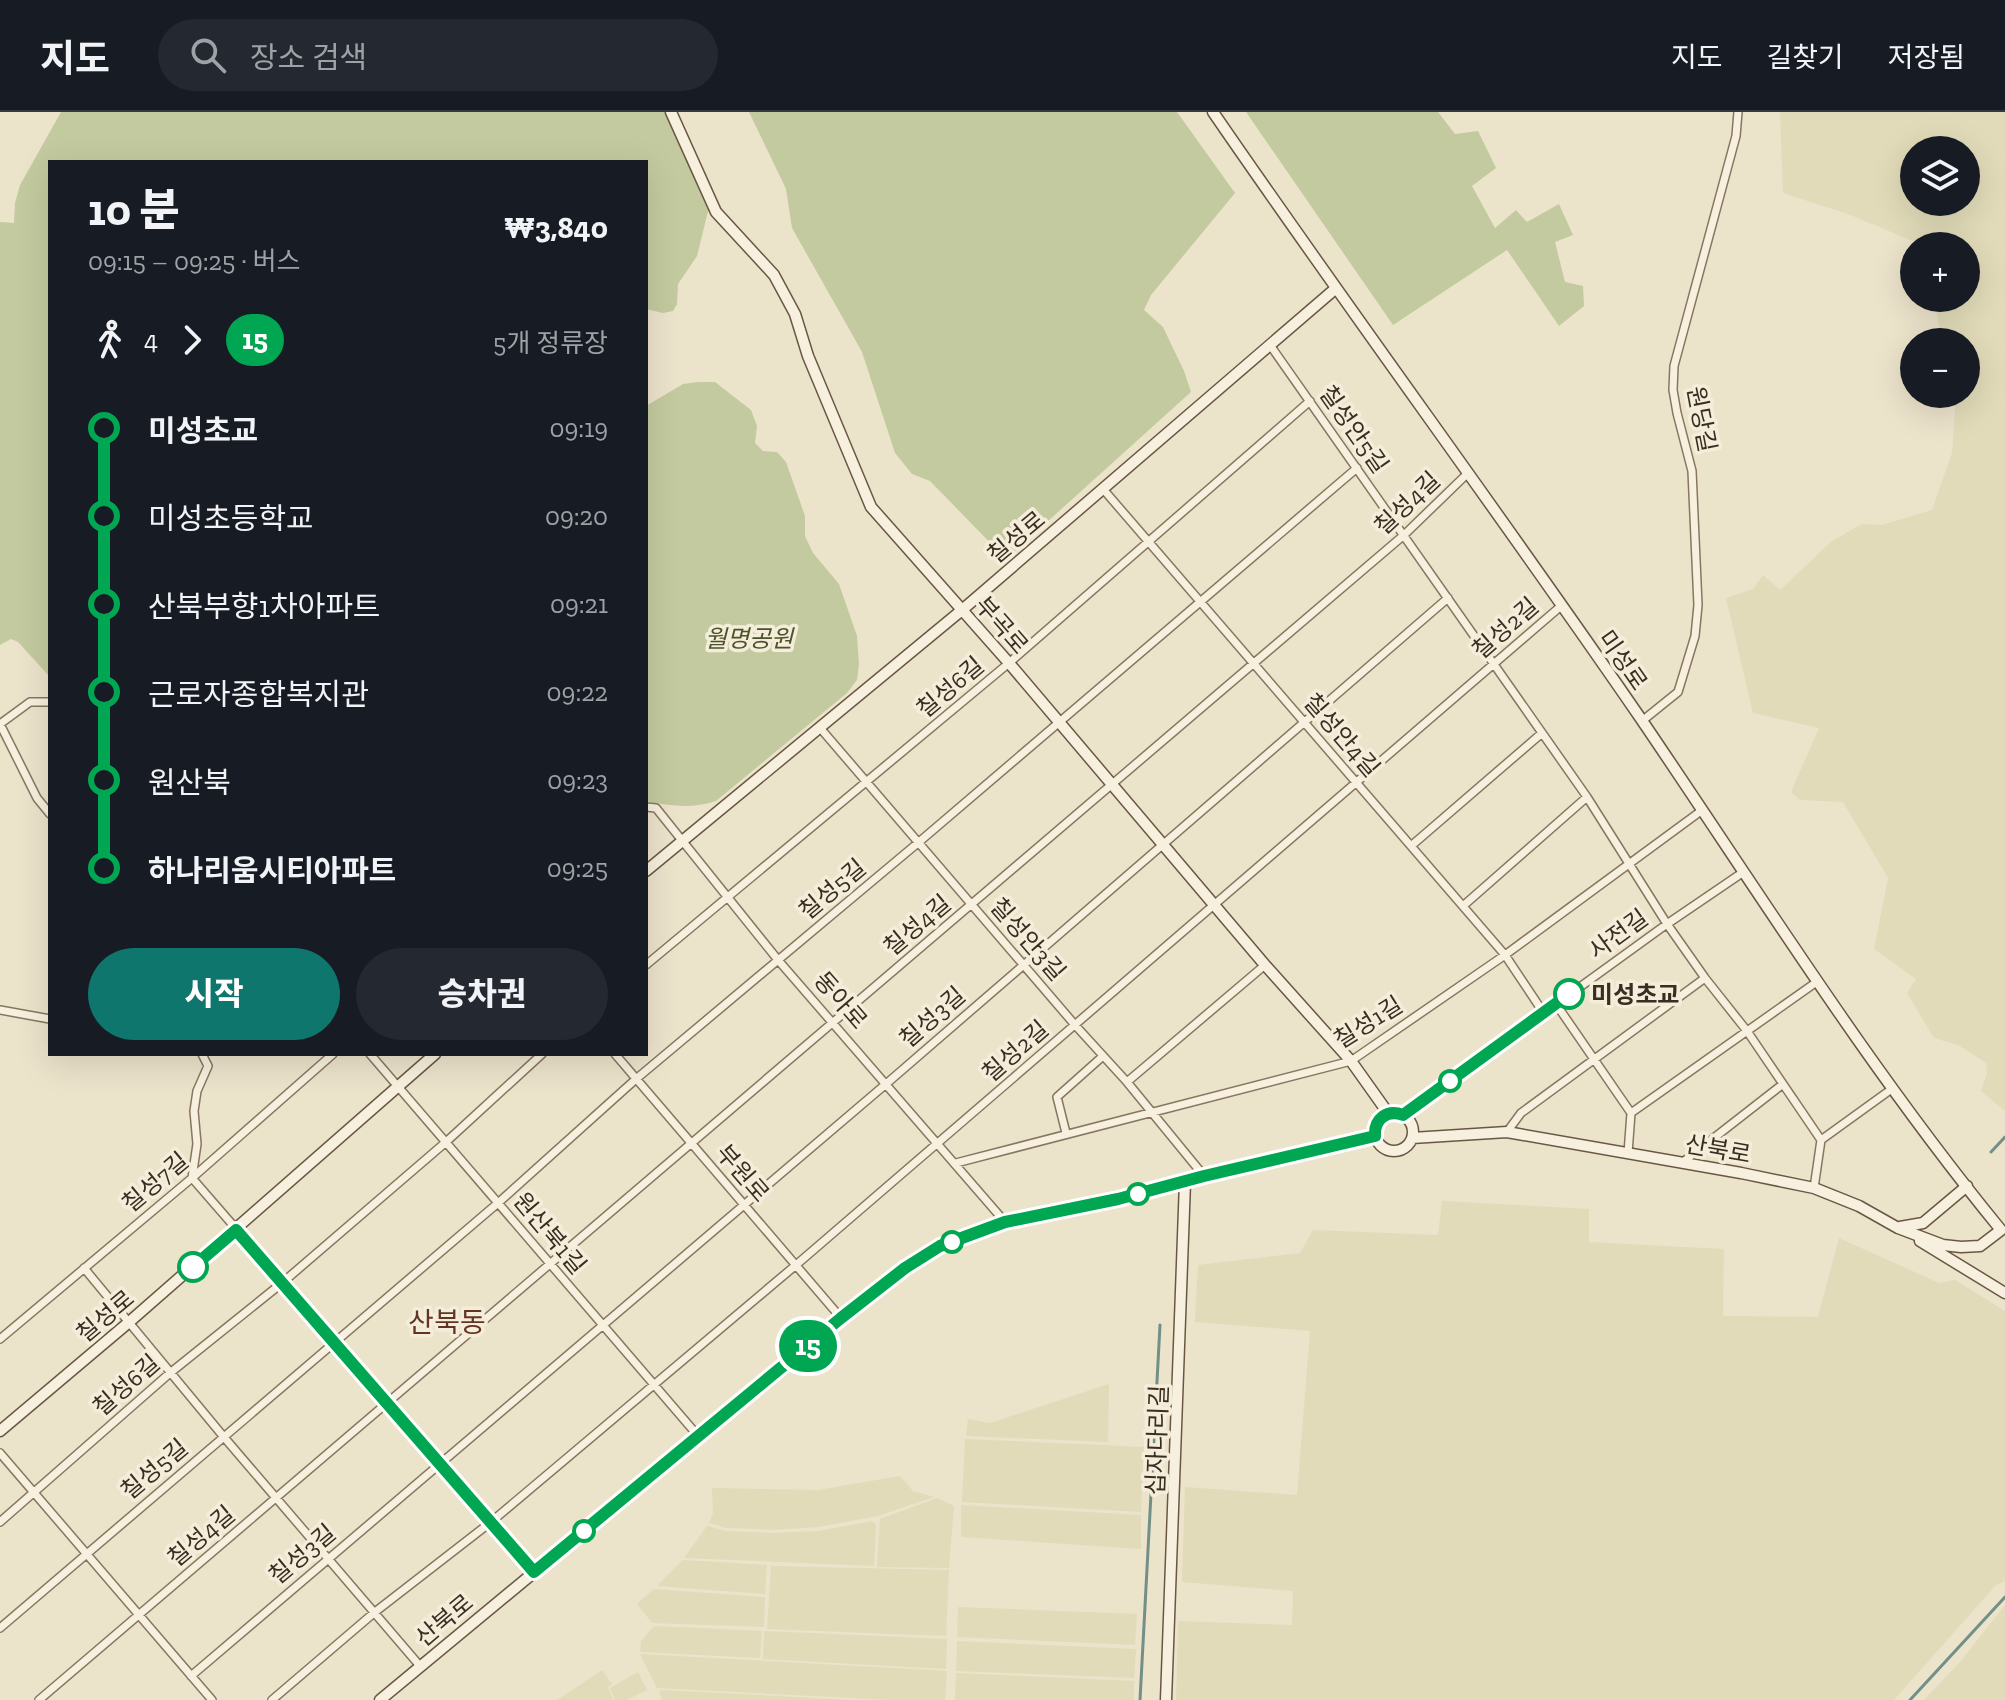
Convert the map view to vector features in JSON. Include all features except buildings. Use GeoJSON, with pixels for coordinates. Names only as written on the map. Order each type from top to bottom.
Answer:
{"type":"FeatureCollection","features":[{"type":"Feature","properties":{"kind":"street","name":"부곡로"},"geometry":{"type":"LineString","coordinates":[[671,112],[716,212],[774,275],[795,314],[808,356],[871,507],[1351,1061],[1388,1113]]}},
{"type":"Feature","properties":{"kind":"street","name":"미성로"},"geometry":{"type":"LineString","coordinates":[[1213,112],[1642,721],[1742,873],[1893,1088],[2003,1232],[2005,1242]]}},
{"type":"Feature","properties":{"kind":"street","name":"원당길"},"geometry":{"type":"LineString","coordinates":[[1642,721],[1678,692],[1695,636],[1698,605],[1692,471],[1673,390],[1674,366],[1736,136],[1738,112]]}},
{"type":"Feature","properties":{"kind":"street","name":"칠성로"},"geometry":{"type":"LineString","coordinates":[[648,869],[962,610],[1335,289]]}},
{"type":"Feature","properties":{"kind":"street","name":"칠성안5길"},"geometry":{"type":"LineString","coordinates":[[1270,345],[1587,797],[1667,924],[1747,1031],[1821,1140]]}},
{"type":"Feature","properties":{"kind":"street","name":"칠성6길"},"geometry":{"type":"LineString","coordinates":[[648,963],[1009,663],[1310,401]]}},
{"type":"Feature","properties":{"kind":"street","name":"칠성5길"},"geometry":{"type":"LineString","coordinates":[[0,1628],[498,1203],[636,1079],[1357,468]]}},
{"type":"Feature","properties":{"kind":"street","name":"칠성4길"},"geometry":{"type":"LineString","coordinates":[[39,1700],[1404,535],[1467,474]]}},
{"type":"Feature","properties":{"kind":"street","name":"칠성안4길"},"geometry":{"type":"LineString","coordinates":[[1103,489],[1505,955],[1543,1012]]}},
{"type":"Feature","properties":{"kind":"street","name":"칠성3길"},"geometry":{"type":"LineString","coordinates":[[191,1676],[886,1084],[1448,598]]}},
{"type":"Feature","properties":{"kind":"street","name":"칠성2길"},"geometry":{"type":"LineString","coordinates":[[272,1700],[375,1612],[491,1522],[796,1265],[1561,606]]}},
{"type":"Feature","properties":{"kind":"street"},"geometry":{"type":"LineString","coordinates":[[48,702],[30,702],[0,724],[37,798],[48,812]]}},
{"type":"Feature","properties":{"kind":"street","name":"칠성안3길"},"geometry":{"type":"LineString","coordinates":[[821,729],[1154,1113],[1204,1176]]}},
{"type":"Feature","properties":{"kind":"street"},"geometry":{"type":"LineString","coordinates":[[1411,846],[1542,733]]}},
{"type":"Feature","properties":{"kind":"street"},"geometry":{"type":"LineString","coordinates":[[1463,906],[1587,797]]}},
{"type":"Feature","properties":{"kind":"street","name":"동아로"},"geometry":{"type":"LineString","coordinates":[[648,807],[656,808],[778,960],[1005,1222]]}},
{"type":"Feature","properties":{"kind":"street","name":"칠성1길"},"geometry":{"type":"LineString","coordinates":[[956,1163],[1351,1061],[1505,955],[1701,811]]}},
{"type":"Feature","properties":{"kind":"street","name":"사전길"},"geometry":{"type":"LineString","coordinates":[[1403,1115],[1543,1012],[1742,873]]}},
{"type":"Feature","properties":{"kind":"street"},"geometry":{"type":"LineString","coordinates":[[1127,1082],[1265,965]]}},
{"type":"Feature","properties":{"kind":"street"},"geometry":{"type":"LineString","coordinates":[[1507,1132],[1521,1113],[1705,978]]}},
{"type":"Feature","properties":{"kind":"street"},"geometry":{"type":"LineString","coordinates":[[1631,1113],[1818,981]]}},
{"type":"Feature","properties":{"kind":"street"},"geometry":{"type":"LineString","coordinates":[[1556,1004],[1631,1113],[1628,1153]]}},
{"type":"Feature","properties":{"kind":"street"},"geometry":{"type":"LineString","coordinates":[[0,1010],[48,1019]]}},
{"type":"Feature","properties":{"kind":"street"},"geometry":{"type":"LineString","coordinates":[[203,1056],[208,1066],[197,1091],[194,1111],[197,1144],[192,1178],[534,1572]]}},
{"type":"Feature","properties":{"kind":"street","name":"칠성7길"},"geometry":{"type":"LineString","coordinates":[[0,1339],[192,1178],[331,1056]]}},
{"type":"Feature","properties":{"kind":"street","name":"원산북1길"},"geometry":{"type":"LineString","coordinates":[[372,1056],[699,1437]]}},
{"type":"Feature","properties":{"kind":"street","name":"칠성로"},"geometry":{"type":"LineString","coordinates":[[0,1431],[236,1230],[433,1056]]}},
{"type":"Feature","properties":{"kind":"street","name":"칠성6길"},"geometry":{"type":"LineString","coordinates":[[0,1522],[170,1373],[282,1283],[446,1142],[540,1056]]}},
{"type":"Feature","properties":{"kind":"street","name":"부원로"},"geometry":{"type":"LineString","coordinates":[[617,1056],[841,1318]]}},
{"type":"Feature","properties":{"kind":"street"},"geometry":{"type":"LineString","coordinates":[[1066,1133],[1057,1097],[1103,1056]]}},
{"type":"Feature","properties":{"kind":"street"},"geometry":{"type":"LineString","coordinates":[[1681,1164],[1783,1084]]}},
{"type":"Feature","properties":{"kind":"street"},"geometry":{"type":"LineString","coordinates":[[1814,1188],[1821,1140],[1893,1088]]}},
{"type":"Feature","properties":{"kind":"street"},"geometry":{"type":"LineString","coordinates":[[1388,1113],[1403,1115],[1413,1127],[1412,1138],[1403,1149],[1390,1151],[1375,1136],[1378,1121],[1388,1113]]}},
{"type":"Feature","properties":{"kind":"street","name":"산북로"},"geometry":{"type":"LineString","coordinates":[[1412,1138],[1507,1132],[1814,1188],[1859,1206],[1898,1228],[1943,1245],[1980,1246],[2003,1232]]}},
{"type":"Feature","properties":{"kind":"street","name":"산북로"},"geometry":{"type":"LineString","coordinates":[[380,1700],[841,1318],[905,1268],[940,1246],[1005,1222],[1118,1199],[1375,1136]]}},
{"type":"Feature","properties":{"kind":"street","name":"십자다리길"},"geometry":{"type":"LineString","coordinates":[[1166,1700],[1185,1182]]}},
{"type":"Feature","properties":{"kind":"street"},"geometry":{"type":"LineString","coordinates":[[1898,1228],[1923,1223],[1967,1186]]}},
{"type":"Feature","properties":{"kind":"street"},"geometry":{"type":"LineString","coordinates":[[1898,1228],[2005,1293]]}},
{"type":"Feature","properties":{"kind":"street"},"geometry":{"type":"LineString","coordinates":[[84,1268],[420,1666]]}},
{"type":"Feature","properties":{"kind":"street"},"geometry":{"type":"LineString","coordinates":[[0,1453],[212,1700]]}},
{"type":"Feature","properties":{"kind":"shaded area"},"geometry":{"type":"Polygon","coordinates":[[[1780,112],[2005,112],[2005,1111],[1981,1091],[1987,1074],[1986,1063],[1958,1045],[1934,1038],[1907,993],[1916,979],[1874,949],[1888,878],[1843,802],[1800,800],[1791,792],[1819,728],[1753,713],[1726,598],[1753,589],[1763,575],[1780,590],[1832,541],[1862,524],[1882,525],[1932,510],[1952,453],[1955,408],[1980,408],[1980,328],[1939,328],[1937,312],[1980,312],[1980,232],[1900,232],[1900,236],[1848,214],[1783,193],[1780,112]]]}},
{"type":"Feature","properties":{"kind":"shaded area"},"geometry":{"type":"Polygon","coordinates":[[[1442,1201],[1589,1209],[1589,1242],[1724,1249],[1723,1316],[1818,1317],[1839,1238],[1939,1283],[1955,1280],[2005,1311],[2005,1581],[1996,1585],[1894,1700],[1176,1700],[1178,1621],[1292,1625],[1293,1591],[1182,1582],[1185,1487],[1297,1495],[1310,1331],[1195,1322],[1198,1265],[1300,1253],[1313,1230],[1438,1235],[1442,1201]]]}},
{"type":"Feature","properties":{"kind":"shaded area"},"geometry":{"type":"Polygon","coordinates":[[[1109,1384],[1108,1442],[966,1436],[968,1419],[990,1423],[1109,1384]]]}},
{"type":"Feature","properties":{"kind":"shaded area"},"geometry":{"type":"Polygon","coordinates":[[[965,1439],[1144,1447],[1141,1512],[962,1502],[965,1439]]]}},
{"type":"Feature","properties":{"kind":"shaded area"},"geometry":{"type":"Polygon","coordinates":[[[900,1476],[913,1491],[934,1497],[878,1516],[818,1527],[773,1530],[726,1528],[709,1523],[713,1513],[712,1488],[818,1490],[900,1476]]]}},
{"type":"Feature","properties":{"kind":"shaded area"},"geometry":{"type":"Polygon","coordinates":[[[937,1498],[954,1506],[949,1568],[877,1567],[880,1519],[937,1498]]]}},
{"type":"Feature","properties":{"kind":"shaded area"},"geometry":{"type":"Polygon","coordinates":[[[961,1505],[1141,1515],[1141,1549],[961,1537],[961,1505]]]}},
{"type":"Feature","properties":{"kind":"shaded area"},"geometry":{"type":"Polygon","coordinates":[[[872,1521],[876,1525],[874,1566],[684,1558],[707,1526],[726,1531],[774,1533],[818,1531],[872,1521]]]}},
{"type":"Feature","properties":{"kind":"shaded area"},"geometry":{"type":"Polygon","coordinates":[[[683,1560],[767,1565],[765,1594],[657,1586],[683,1560]]]}},
{"type":"Feature","properties":{"kind":"shaded area"},"geometry":{"type":"Polygon","coordinates":[[[771,1566],[949,1570],[946,1636],[767,1629],[771,1566]]]}},
{"type":"Feature","properties":{"kind":"shaded area"},"geometry":{"type":"Polygon","coordinates":[[[654,1589],[765,1597],[764,1627],[652,1623],[637,1604],[654,1589]]]}},
{"type":"Feature","properties":{"kind":"shaded area"},"geometry":{"type":"Polygon","coordinates":[[[2005,1605],[2005,1700],[1924,1700],[1960,1662],[2005,1605]]]}},
{"type":"Feature","properties":{"kind":"shaded area"},"geometry":{"type":"Polygon","coordinates":[[[958,1607],[1137,1614],[1135,1645],[957,1637],[958,1607]]]}},
{"type":"Feature","properties":{"kind":"shaded area"},"geometry":{"type":"Polygon","coordinates":[[[654,1626],[762,1631],[760,1658],[640,1652],[641,1641],[654,1626]]]}},
{"type":"Feature","properties":{"kind":"shaded area"},"geometry":{"type":"Polygon","coordinates":[[[764,1631],[947,1639],[946,1669],[763,1659],[764,1631]]]}},
{"type":"Feature","properties":{"kind":"shaded area"},"geometry":{"type":"Polygon","coordinates":[[[957,1641],[1136,1649],[1134,1678],[956,1671],[957,1641]]]}},
{"type":"Feature","properties":{"kind":"shaded area"},"geometry":{"type":"Polygon","coordinates":[[[640,1654],[947,1671],[945,1700],[657,1688],[640,1654]]]}},
{"type":"Feature","properties":{"kind":"shaded area"},"geometry":{"type":"Polygon","coordinates":[[[602,1670],[612,1684],[608,1687],[613,1700],[557,1700],[602,1670]]]}},
{"type":"Feature","properties":{"kind":"shaded area"},"geometry":{"type":"Polygon","coordinates":[[[638,1672],[647,1690],[627,1700],[615,1700],[610,1688],[638,1672]]]}},
{"type":"Feature","properties":{"kind":"shaded area"},"geometry":{"type":"Polygon","coordinates":[[[956,1673],[1134,1681],[1134,1700],[955,1700],[956,1673]]]}},
{"type":"Feature","properties":{"kind":"shaded area"},"geometry":{"type":"Polygon","coordinates":[[[661,1690],[854,1700],[662,1700],[661,1690]]]}},
{"type":"Feature","properties":{"kind":"green space"},"geometry":{"type":"Polygon","coordinates":[[[61,112],[667,112],[710,203],[697,256],[678,284],[677,304],[673,311],[663,313],[648,309],[648,160],[48,160],[48,675],[18,642],[11,639],[0,645],[0,222],[14,223],[20,185],[61,112]]]}},
{"type":"Feature","properties":{"kind":"green space"},"geometry":{"type":"Polygon","coordinates":[[[749,112],[1177,112],[1235,193],[1151,295],[1144,310],[1163,327],[1191,392],[1006,559],[930,481],[912,474],[895,453],[862,352],[792,228],[786,189],[749,112]]]}},
{"type":"Feature","properties":{"kind":"green space"},"geometry":{"type":"Polygon","coordinates":[[[1246,112],[1438,112],[1455,134],[1478,131],[1496,168],[1472,186],[1495,228],[1516,210],[1527,222],[1559,204],[1573,235],[1555,242],[1565,282],[1583,286],[1584,306],[1559,326],[1507,250],[1393,325],[1246,112]]]}},
{"type":"Feature","properties":{"kind":"green space","name":"월명공원"},"geometry":{"type":"Polygon","coordinates":[[[715,382],[751,410],[757,426],[755,443],[763,451],[777,452],[786,462],[805,516],[805,536],[813,553],[839,584],[857,636],[859,664],[857,680],[847,693],[716,801],[681,806],[648,801],[648,405],[683,384],[715,382]]]}},
{"type":"Feature","properties":{"kind":"waterway"},"geometry":{"type":"LineString","coordinates":[[1991,1152],[2005,1137]]}},
{"type":"Feature","properties":{"kind":"waterway"},"geometry":{"type":"LineString","coordinates":[[1140,1700],[1160,1325]]}},
{"type":"Feature","properties":{"kind":"waterway"},"geometry":{"type":"LineString","coordinates":[[1910,1700],[2005,1597]]}},
{"type":"Feature","properties":{"kind":"bus line","name":"15"},"geometry":{"type":"LineString","coordinates":[[193,1267],[236,1230],[534,1572],[841,1318],[905,1268],[940,1246],[1005,1222],[1118,1199],[1375,1136],[1375,1127],[1382,1116],[1394,1112],[1403,1115],[1569,994]]}},
{"type":"Feature","properties":{"kind":"place","name":"미성초교"},"geometry":{"type":"Point","coordinates":[1569,994]}},
{"type":"Feature","properties":{"kind":"district","name":"산북동"},"geometry":{"type":"Point","coordinates":[447,1322]}}]}
